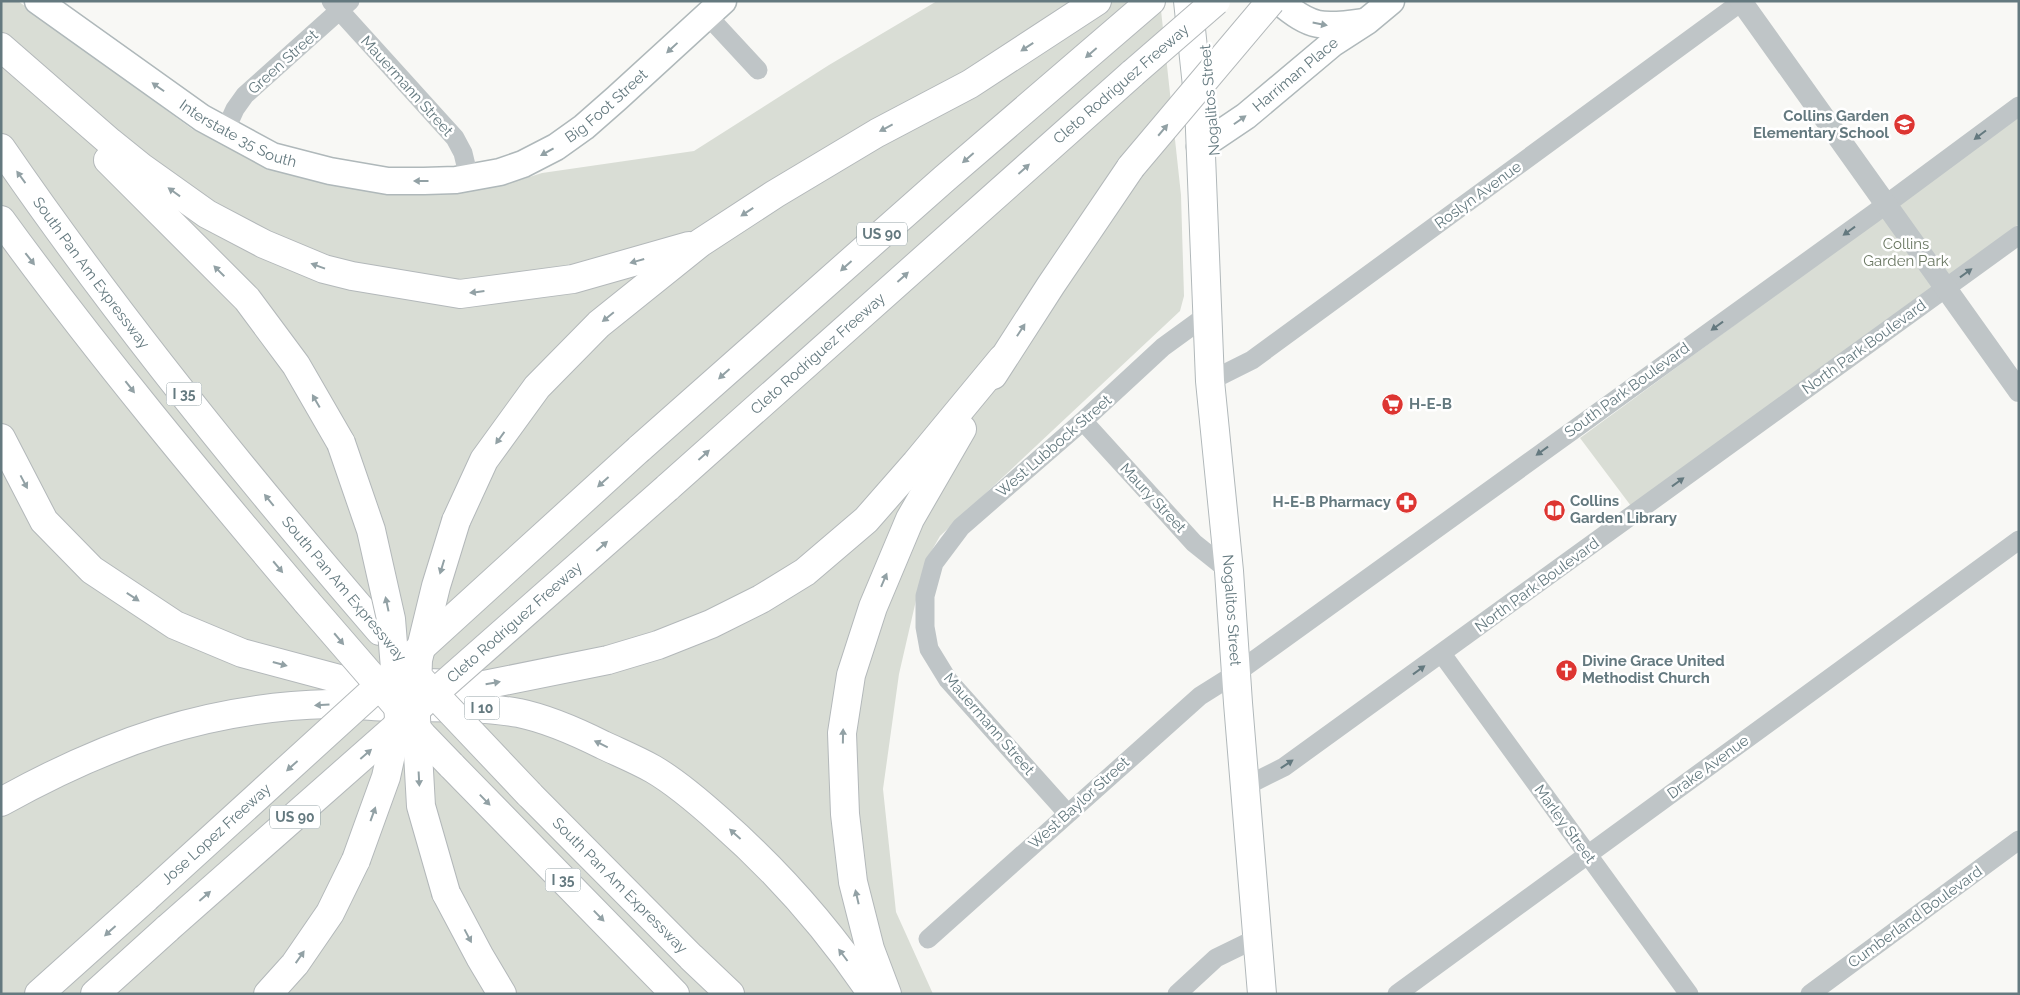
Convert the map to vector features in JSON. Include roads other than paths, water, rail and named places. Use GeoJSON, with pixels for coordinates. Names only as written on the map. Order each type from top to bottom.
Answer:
{"type":"FeatureCollection","features":[{"type":"Feature","properties":{"kind":"main road","name":"Interstate 35 South"},"geometry":{"type":"LineString","coordinates":[[38,1],[202,118],[272,156],[330,172],[388,181],[456,180],[469,178]]}},
{"type":"Feature","properties":{"kind":"main road"},"geometry":{"type":"LineString","coordinates":[[502,994],[446,893],[421,806],[416,718],[418,660],[436,586],[456,521],[484,460],[537,387],[599,324],[700,243],[775,194],[877,133],[970,84],[1097,1]]}},
{"type":"Feature","properties":{"kind":"main road","name":"Jose Lopez Freeway"},"geometry":{"type":"LineString","coordinates":[[39,994],[639,450],[944,178],[1151,1]]}},
{"type":"Feature","properties":{"kind":"main road","name":"Nogalitos Street"},"geometry":{"type":"LineString","coordinates":[[1188,1],[1198,105],[1207,142],[1217,157],[1214,193],[1203,227],[1210,381],[1229,571],[1235,674],[1262,994]]}},
{"type":"Feature","properties":{"kind":"main road","name":"Nogalitos Street"},"geometry":{"type":"LineString","coordinates":[[1200,1],[1207,142]]}},
{"type":"Feature","properties":{"kind":"main road","name":"Cleto Rodriguez Freeway"},"geometry":{"type":"LineString","coordinates":[[95,994],[667,488],[1133,72],[1216,1]]}},
{"type":"Feature","properties":{"kind":"main road"},"geometry":{"type":"LineString","coordinates":[[887,994],[870,949],[849,852],[845,814],[842,733],[851,675],[873,607],[910,519],[1002,359],[1131,168],[1271,1]]}},
{"type":"Feature","properties":{"kind":"main road"},"geometry":{"type":"LineString","coordinates":[[1279,1],[1305,21],[1332,26],[1367,21]]}},
{"type":"Feature","properties":{"kind":"main road","name":"Harriman Place"},"geometry":{"type":"LineString","coordinates":[[1207,142],[1246,116],[1333,44],[1367,21],[1391,1]]}},
{"type":"Feature","properties":{"kind":"main road","name":"Big Foot Street"},"geometry":{"type":"LineString","coordinates":[[469,178],[500,172],[523,164],[556,147],[584,127],[715,8]]}},
{"type":"Feature","properties":{"kind":"main road"},"geometry":{"type":"LineString","coordinates":[[1,47],[135,162],[207,214],[264,244],[324,268],[352,276],[460,294],[572,279],[700,243]]}},
{"type":"Feature","properties":{"kind":"main road"},"geometry":{"type":"LineString","coordinates":[[1,51],[247,299],[296,364],[341,443],[371,530],[390,619],[399,718],[386,777],[356,860],[330,913],[295,964],[268,994]]}},
{"type":"Feature","properties":{"kind":"main road","name":"South Pan Am Expressway"},"geometry":{"type":"LineString","coordinates":[[1,148],[81,259],[172,378],[276,508],[426,686],[529,794],[730,994]]}},
{"type":"Feature","properties":{"kind":"main road","name":"I 35"},"geometry":{"type":"LineString","coordinates":[[1,220],[87,333],[211,488],[410,722],[675,994]]}},
{"type":"Feature","properties":{"kind":"main road"},"geometry":{"type":"LineString","coordinates":[[1,438],[44,521],[92,570],[175,625],[242,653],[343,680],[484,684],[608,660],[658,645],[711,624],[805,572],[866,520],[1002,359]]}},
{"type":"Feature","properties":{"kind":"main road","name":"I 10"},"geometry":{"type":"LineString","coordinates":[[1,802],[79,761],[137,738],[207,718],[329,704],[476,707],[522,714],[570,729],[654,769],[700,803],[740,838],[784,882],[825,930],[872,994]]}},
{"type":"Feature","properties":{"kind":"street"},"geometry":{"type":"LineString","coordinates":[[1741,2],[2019,391]]}},
{"type":"Feature","properties":{"kind":"street","name":"Roslyn Avenue"},"geometry":{"type":"LineString","coordinates":[[1210,381],[1252,360],[1741,2]]}},
{"type":"Feature","properties":{"kind":"street","name":"Green Street"},"geometry":{"type":"LineString","coordinates":[[225,131],[235,109],[245,96],[340,4]]}},
{"type":"Feature","properties":{"kind":"street","name":"Mauermann Street"},"geometry":{"type":"LineString","coordinates":[[340,4],[455,138],[463,153],[469,178]]}},
{"type":"Feature","properties":{"kind":"street"},"geometry":{"type":"LineString","coordinates":[[715,8],[758,70]]}},
{"type":"Feature","properties":{"kind":"street","name":"South Park Boulevard"},"geometry":{"type":"LineString","coordinates":[[1235,674],[2019,106]]}},
{"type":"Feature","properties":{"kind":"street","name":"North Park Boulevard"},"geometry":{"type":"LineString","coordinates":[[1244,787],[1284,767],[2019,234]]}},
{"type":"Feature","properties":{"kind":"street","name":"West Lubbock Street"},"geometry":{"type":"LineString","coordinates":[[926,596],[934,563],[961,527],[1164,347],[1207,315]]}},
{"type":"Feature","properties":{"kind":"street","name":"Maury Street"},"geometry":{"type":"LineString","coordinates":[[1082,421],[1194,543],[1229,571]]}},
{"type":"Feature","properties":{"kind":"street","name":"Drake Avenue"},"geometry":{"type":"LineString","coordinates":[[1396,994],[2019,540]]}},
{"type":"Feature","properties":{"kind":"street","name":"Mauermann Street"},"geometry":{"type":"LineString","coordinates":[[926,596],[925,627],[929,649],[948,680],[1068,814]]}},
{"type":"Feature","properties":{"kind":"street","name":"Marley Street"},"geometry":{"type":"LineString","coordinates":[[1442,654],[1689,994]]}},
{"type":"Feature","properties":{"kind":"street","name":"West Baylor Street"},"geometry":{"type":"LineString","coordinates":[[928,939],[1200,696],[1235,674]]}},
{"type":"Feature","properties":{"kind":"street","name":"Cumberland Boulevard"},"geometry":{"type":"LineString","coordinates":[[1810,994],[2019,840]]}},
{"type":"Feature","properties":{"kind":"street"},"geometry":{"type":"LineString","coordinates":[[1177,994],[1216,958],[1257,938]]}},
{"type":"Feature","properties":{"kind":"place","name":"Collins Garden Elementary School"},"geometry":{"type":"Point","coordinates":[1905,125]}},
{"type":"Feature","properties":{"kind":"place","name":"H-E-B"},"geometry":{"type":"Point","coordinates":[1393,404]}},
{"type":"Feature","properties":{"kind":"place","name":"H-E-B Pharmacy"},"geometry":{"type":"Point","coordinates":[1407,502]}},
{"type":"Feature","properties":{"kind":"place","name":"Collins Garden Library"},"geometry":{"type":"Point","coordinates":[1554,510]}},
{"type":"Feature","properties":{"kind":"place","name":"Divine Grace United Methodist Church"},"geometry":{"type":"Point","coordinates":[1566,670]}},
{"type":"Feature","properties":{"kind":"park label","name":"Collins Garden Park"},"geometry":{"type":"Point","coordinates":[1906,252]}}]}
